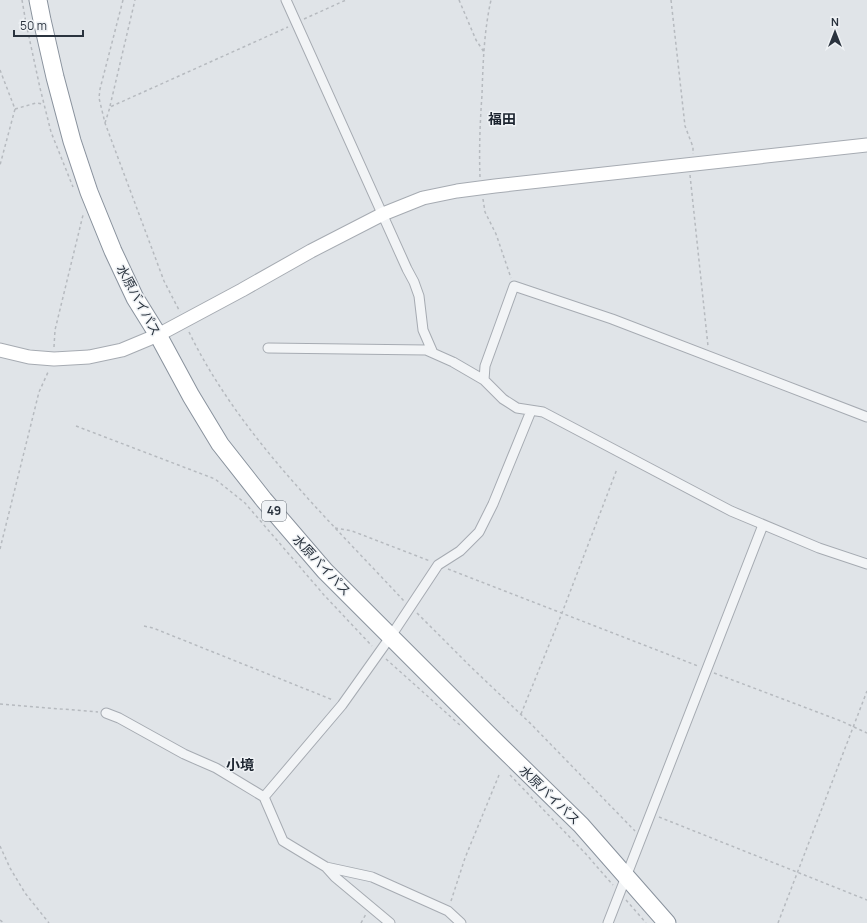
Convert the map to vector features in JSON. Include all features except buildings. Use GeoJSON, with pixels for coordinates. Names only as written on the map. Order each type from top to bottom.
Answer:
{"type":"FeatureCollection","features":[{"type":"Feature","properties":{"kind":"highway","name":"水原バイパス"},"geometry":{"type":"LineString","coordinates":[[38,0],[55,77],[72,141],[89,192],[113,251],[135,298],[158,335],[191,396],[220,444],[264,500],[325,570],[581,825],[667,923]]}},
{"type":"Feature","properties":{"kind":"street"},"geometry":{"type":"LineString","coordinates":[[286,0],[414,282],[419,296],[424,330],[433,353]]}},
{"type":"Feature","properties":{"kind":"street"},"geometry":{"type":"LineString","coordinates":[[0,350],[46,358],[89,357],[122,350],[158,335],[311,251],[383,214],[422,198],[457,191],[867,145]]}},
{"type":"Feature","properties":{"kind":"street"},"geometry":{"type":"LineString","coordinates":[[484,380],[485,366],[514,286],[612,319],[867,417]]}},
{"type":"Feature","properties":{"kind":"street"},"geometry":{"type":"LineString","coordinates":[[268,348],[426,350],[453,362],[484,380],[503,399],[517,408],[543,412],[731,511],[819,548],[867,564]]}},
{"type":"Feature","properties":{"kind":"street"},"geometry":{"type":"LineString","coordinates":[[264,797],[342,705],[391,636],[438,565],[460,551],[480,532],[531,411]]}},
{"type":"Feature","properties":{"kind":"street"},"geometry":{"type":"LineString","coordinates":[[608,923],[763,525]]}},
{"type":"Feature","properties":{"kind":"street"},"geometry":{"type":"LineString","coordinates":[[106,713],[119,718],[184,754],[216,768],[264,797],[283,841],[326,867],[335,877],[390,923]]}},
{"type":"Feature","properties":{"kind":"street"},"geometry":{"type":"LineString","coordinates":[[326,867],[372,877],[448,911],[461,923]]}},
{"type":"Feature","properties":{"kind":"path"},"geometry":{"type":"LineString","coordinates":[[22,0],[51,132],[73,188]]}},
{"type":"Feature","properties":{"kind":"path"},"geometry":{"type":"LineString","coordinates":[[123,0],[99,98],[105,123],[164,281],[180,313]]}},
{"type":"Feature","properties":{"kind":"path"},"geometry":{"type":"LineString","coordinates":[[105,123],[135,0]]}},
{"type":"Feature","properties":{"kind":"path"},"geometry":{"type":"LineString","coordinates":[[110,107],[346,0]]}},
{"type":"Feature","properties":{"kind":"path"},"geometry":{"type":"LineString","coordinates":[[459,0],[476,40],[484,52]]}},
{"type":"Feature","properties":{"kind":"path"},"geometry":{"type":"LineString","coordinates":[[491,0],[486,22],[479,153],[485,212],[496,234],[514,286]]}},
{"type":"Feature","properties":{"kind":"path"},"geometry":{"type":"LineString","coordinates":[[671,0],[685,126],[693,147],[692,158],[688,166],[709,344],[707,356]]}},
{"type":"Feature","properties":{"kind":"path"},"geometry":{"type":"LineString","coordinates":[[0,70],[15,109],[0,165]]}},
{"type":"Feature","properties":{"kind":"path"},"geometry":{"type":"LineString","coordinates":[[15,109],[36,102],[44,105]]}},
{"type":"Feature","properties":{"kind":"path"},"geometry":{"type":"LineString","coordinates":[[0,549],[46,358],[55,330],[84,216],[81,209]]}},
{"type":"Feature","properties":{"kind":"path"},"geometry":{"type":"LineString","coordinates":[[187,327],[203,360],[258,441],[335,528],[410,608],[416,612],[521,716],[531,724],[641,839]]}},
{"type":"Feature","properties":{"kind":"path"},"geometry":{"type":"LineString","coordinates":[[76,426],[216,479],[245,503],[324,595],[380,652],[463,728]]}},
{"type":"Feature","properties":{"kind":"path"},"geometry":{"type":"LineString","coordinates":[[521,716],[618,469]]}},
{"type":"Feature","properties":{"kind":"path"},"geometry":{"type":"LineString","coordinates":[[335,528],[352,531],[841,721],[867,733]]}},
{"type":"Feature","properties":{"kind":"path"},"geometry":{"type":"LineString","coordinates":[[144,626],[153,628],[226,658],[326,696],[342,705]]}},
{"type":"Feature","properties":{"kind":"path"},"geometry":{"type":"LineString","coordinates":[[778,923],[867,691]]}},
{"type":"Feature","properties":{"kind":"path"},"geometry":{"type":"LineString","coordinates":[[0,704],[106,713]]}},
{"type":"Feature","properties":{"kind":"path"},"geometry":{"type":"LineString","coordinates":[[509,774],[585,853],[646,923]]}},
{"type":"Feature","properties":{"kind":"path"},"geometry":{"type":"LineString","coordinates":[[448,911],[465,858],[499,775]]}},
{"type":"Feature","properties":{"kind":"path"},"geometry":{"type":"LineString","coordinates":[[650,816],[660,818],[867,900]]}},
{"type":"Feature","properties":{"kind":"path"},"geometry":{"type":"LineString","coordinates":[[0,846],[10,868],[25,893],[49,923]]}},
{"type":"Feature","properties":{"kind":"path"},"geometry":{"type":"LineString","coordinates":[[0,920],[4,923]]}},
{"type":"Feature","properties":{"kind":"district","name":"福田"},"geometry":{"type":"Point","coordinates":[502,119]}},
{"type":"Feature","properties":{"kind":"district","name":"小境"},"geometry":{"type":"Point","coordinates":[240,765]}}]}
